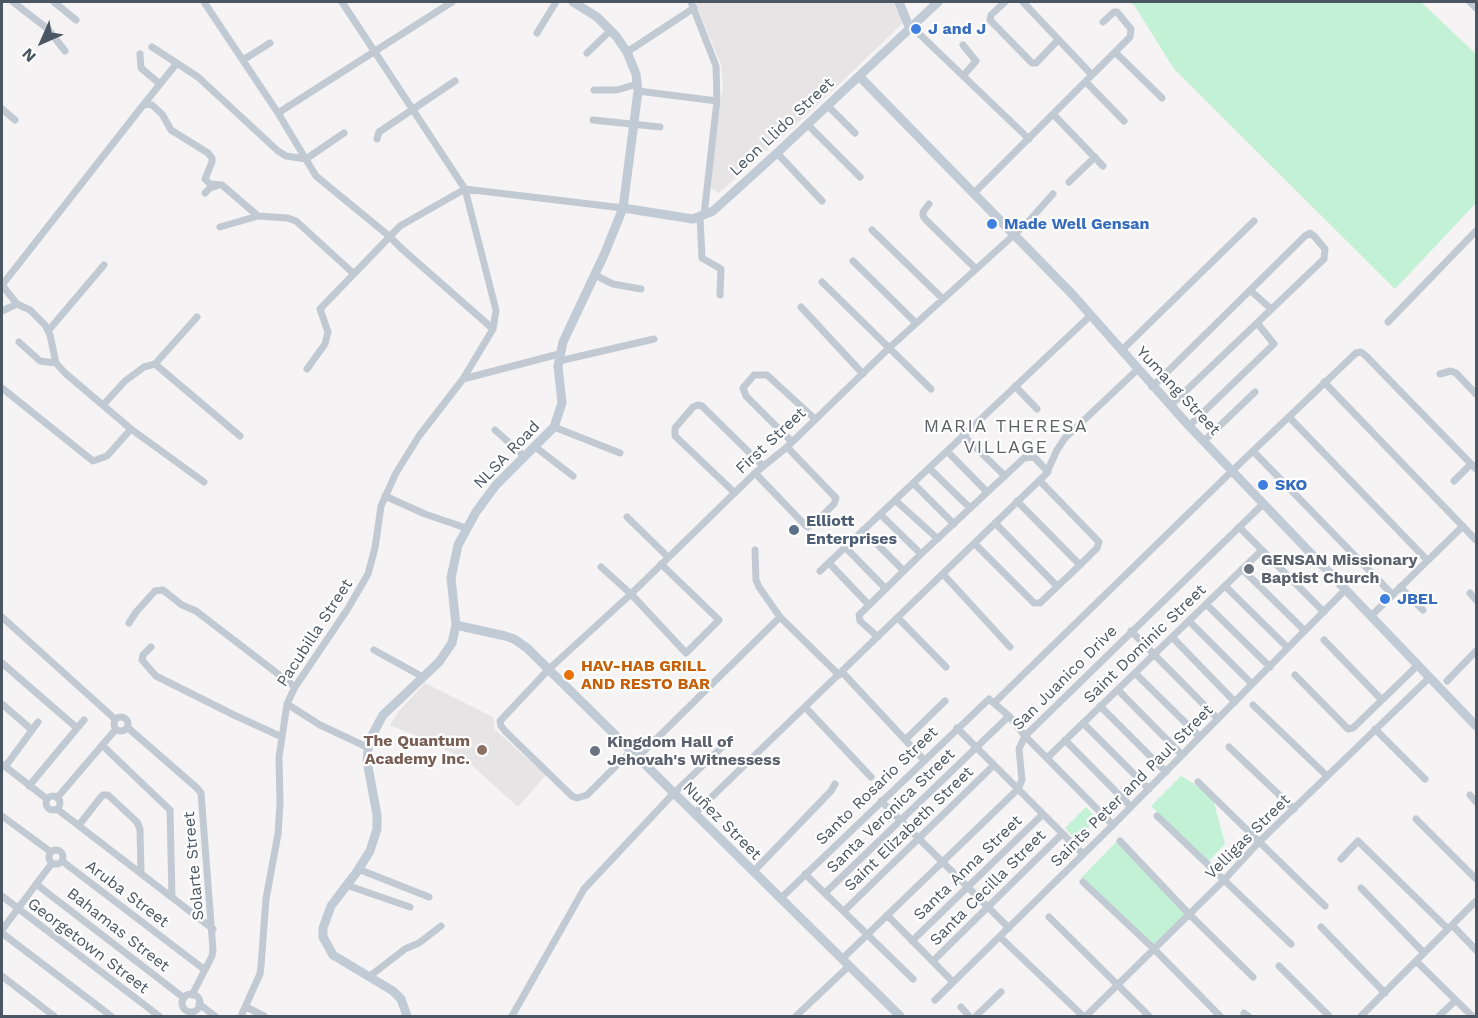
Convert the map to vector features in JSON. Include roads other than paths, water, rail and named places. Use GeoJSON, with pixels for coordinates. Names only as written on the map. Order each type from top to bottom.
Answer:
{"type":"FeatureCollection","features":[{"type":"Feature","properties":{"kind":"main road","name":"NLSA Road"},"geometry":{"type":"LineString","coordinates":[[367,747],[383,715],[439,662],[453,643],[456,625],[452,567],[458,545],[466,528],[496,485],[554,427],[562,402],[559,358],[567,331],[595,275],[623,208],[637,88],[636,74],[627,52],[611,30],[597,17],[573,2]]}},
{"type":"Feature","properties":{"kind":"main road"},"geometry":{"type":"LineString","coordinates":[[899,2],[911,28]]}},
{"type":"Feature","properties":{"kind":"main road","name":"Leon Llido Street"},"geometry":{"type":"LineString","coordinates":[[702,216],[721,204],[938,2]]}},
{"type":"Feature","properties":{"kind":"main road","name":"Yumang Street"},"geometry":{"type":"LineString","coordinates":[[859,76],[1091,315],[1152,387],[1476,726]]}},
{"type":"Feature","properties":{"kind":"main road"},"geometry":{"type":"LineString","coordinates":[[623,208],[693,219],[702,216]]}},
{"type":"Feature","properties":{"kind":"main road","name":"Nuñez Street"},"geometry":{"type":"LineString","coordinates":[[456,625],[514,639],[527,648],[900,1017]]}},
{"type":"Feature","properties":{"kind":"main road"},"geometry":{"type":"LineString","coordinates":[[367,747],[377,825],[370,851],[327,917],[323,937],[329,950],[340,961],[370,976],[397,995],[405,1008],[407,1017]]}},
{"type":"Feature","properties":{"kind":"street"},"geometry":{"type":"LineString","coordinates":[[13,2],[48,29],[65,51]]}},
{"type":"Feature","properties":{"kind":"street"},"geometry":{"type":"LineString","coordinates":[[54,2],[76,20]]}},
{"type":"Feature","properties":{"kind":"street"},"geometry":{"type":"LineString","coordinates":[[204,2],[323,183],[389,236],[493,329]]}},
{"type":"Feature","properties":{"kind":"street"},"geometry":{"type":"LineString","coordinates":[[342,2],[465,189],[496,310],[493,329]]}},
{"type":"Feature","properties":{"kind":"street"},"geometry":{"type":"LineString","coordinates":[[278,113],[452,2]]}},
{"type":"Feature","properties":{"kind":"street"},"geometry":{"type":"LineString","coordinates":[[537,33],[556,2]]}},
{"type":"Feature","properties":{"kind":"street"},"geometry":{"type":"LineString","coordinates":[[1005,2],[991,15],[990,20],[1032,63],[1036,63],[1058,40]]}},
{"type":"Feature","properties":{"kind":"street"},"geometry":{"type":"LineString","coordinates":[[1023,2],[1092,75]]}},
{"type":"Feature","properties":{"kind":"street"},"geometry":{"type":"LineString","coordinates":[[1470,2],[1476,8]]}},
{"type":"Feature","properties":{"kind":"street"},"geometry":{"type":"LineString","coordinates":[[627,52],[693,5],[717,66],[717,101],[702,216],[702,258],[721,269],[720,295]]}},
{"type":"Feature","properties":{"kind":"street"},"geometry":{"type":"LineString","coordinates":[[974,194],[1130,37],[1131,29],[1117,12],[1103,22]]}},
{"type":"Feature","properties":{"kind":"street"},"geometry":{"type":"LineString","coordinates":[[911,28],[1029,139]]}},
{"type":"Feature","properties":{"kind":"street"},"geometry":{"type":"LineString","coordinates":[[586,53],[611,30]]}},
{"type":"Feature","properties":{"kind":"street"},"geometry":{"type":"LineString","coordinates":[[243,60],[270,43]]}},
{"type":"Feature","properties":{"kind":"street"},"geometry":{"type":"LineString","coordinates":[[963,45],[976,61],[963,76]]}},
{"type":"Feature","properties":{"kind":"street"},"geometry":{"type":"LineString","coordinates":[[152,47],[198,77],[286,156],[306,159],[344,133]]}},
{"type":"Feature","properties":{"kind":"street"},"geometry":{"type":"LineString","coordinates":[[1115,52],[1162,98]]}},
{"type":"Feature","properties":{"kind":"street"},"geometry":{"type":"LineString","coordinates":[[140,54],[141,68],[160,84]]}},
{"type":"Feature","properties":{"kind":"street"},"geometry":{"type":"LineString","coordinates":[[177,63],[2,285],[17,304],[30,310],[48,331],[56,363],[76,383],[104,404],[131,429],[204,482]]}},
{"type":"Feature","properties":{"kind":"street"},"geometry":{"type":"LineString","coordinates":[[377,139],[379,132],[455,81]]}},
{"type":"Feature","properties":{"kind":"street"},"geometry":{"type":"LineString","coordinates":[[1086,82],[1124,121]]}},
{"type":"Feature","properties":{"kind":"street"},"geometry":{"type":"LineString","coordinates":[[594,90],[637,88],[717,101]]}},
{"type":"Feature","properties":{"kind":"street"},"geometry":{"type":"LineString","coordinates":[[144,104],[152,105],[162,114],[171,130],[208,153],[212,162],[205,179],[210,184],[222,185],[258,216]]}},
{"type":"Feature","properties":{"kind":"street"},"geometry":{"type":"LineString","coordinates":[[828,106],[855,133]]}},
{"type":"Feature","properties":{"kind":"street"},"geometry":{"type":"LineString","coordinates":[[2,109],[15,120]]}},
{"type":"Feature","properties":{"kind":"street"},"geometry":{"type":"LineString","coordinates":[[1053,114],[1103,166]]}},
{"type":"Feature","properties":{"kind":"street"},"geometry":{"type":"LineString","coordinates":[[593,120],[660,128]]}},
{"type":"Feature","properties":{"kind":"street"},"geometry":{"type":"LineString","coordinates":[[808,125],[860,177]]}},
{"type":"Feature","properties":{"kind":"street"},"geometry":{"type":"LineString","coordinates":[[777,153],[822,201]]}},
{"type":"Feature","properties":{"kind":"street"},"geometry":{"type":"LineString","coordinates":[[1069,182],[1095,157]]}},
{"type":"Feature","properties":{"kind":"street"},"geometry":{"type":"LineString","coordinates":[[205,193],[210,188],[222,185]]}},
{"type":"Feature","properties":{"kind":"street"},"geometry":{"type":"LineString","coordinates":[[307,369],[325,344],[328,332],[320,309],[389,236],[410,219],[465,189],[623,208]]}},
{"type":"Feature","properties":{"kind":"street","name":"First Street"},"geometry":{"type":"LineString","coordinates":[[634,755],[587,795],[577,798],[572,796],[500,724],[502,718],[549,669],[632,594],[755,473],[789,445],[889,348],[1014,234],[1053,194]]}},
{"type":"Feature","properties":{"kind":"street"},"geometry":{"type":"LineString","coordinates":[[929,204],[923,212],[926,220],[975,268]]}},
{"type":"Feature","properties":{"kind":"street"},"geometry":{"type":"LineString","coordinates":[[220,227],[258,216],[276,216],[296,221],[353,273]]}},
{"type":"Feature","properties":{"kind":"street"},"geometry":{"type":"LineString","coordinates":[[1121,351],[1254,221]]}},
{"type":"Feature","properties":{"kind":"street"},"geometry":{"type":"LineString","coordinates":[[872,230],[943,299]]}},
{"type":"Feature","properties":{"kind":"street"},"geometry":{"type":"LineString","coordinates":[[1388,322],[1476,231]]}},
{"type":"Feature","properties":{"kind":"street"},"geometry":{"type":"LineString","coordinates":[[1152,387],[1308,234],[1314,236],[1325,249],[1324,259],[1170,406]]}},
{"type":"Feature","properties":{"kind":"street"},"geometry":{"type":"LineString","coordinates":[[853,261],[916,323]]}},
{"type":"Feature","properties":{"kind":"street"},"geometry":{"type":"LineString","coordinates":[[48,331],[104,265]]}},
{"type":"Feature","properties":{"kind":"street"},"geometry":{"type":"LineString","coordinates":[[595,275],[613,284],[641,289]]}},
{"type":"Feature","properties":{"kind":"street"},"geometry":{"type":"LineString","coordinates":[[822,282],[931,389]]}},
{"type":"Feature","properties":{"kind":"street"},"geometry":{"type":"LineString","coordinates":[[1250,290],[1271,309]]}},
{"type":"Feature","properties":{"kind":"street"},"geometry":{"type":"LineString","coordinates":[[2,311],[17,304]]}},
{"type":"Feature","properties":{"kind":"street"},"geometry":{"type":"LineString","coordinates":[[801,307],[863,374]]}},
{"type":"Feature","properties":{"kind":"street"},"geometry":{"type":"LineString","coordinates":[[820,571],[1091,315]]}},
{"type":"Feature","properties":{"kind":"street"},"geometry":{"type":"LineString","coordinates":[[104,404],[125,381],[144,367],[155,364],[197,317]]}},
{"type":"Feature","properties":{"kind":"street"},"geometry":{"type":"LineString","coordinates":[[1189,426],[1274,344],[1258,324]]}},
{"type":"Feature","properties":{"kind":"street","name":"Pacubilla Street"},"geometry":{"type":"LineString","coordinates":[[241,1017],[260,974],[266,899],[278,834],[280,803],[278,765],[284,711],[295,687],[347,610],[368,574],[375,548],[379,513],[396,473],[419,436],[463,379],[493,329]]}},
{"type":"Feature","properties":{"kind":"street"},"geometry":{"type":"LineString","coordinates":[[463,379],[654,339]]}},
{"type":"Feature","properties":{"kind":"street"},"geometry":{"type":"LineString","coordinates":[[19,342],[40,361],[56,363]]}},
{"type":"Feature","properties":{"kind":"street"},"geometry":{"type":"LineString","coordinates":[[1113,825],[1025,736],[995,702],[1324,382],[1358,352],[1363,353],[1474,467],[1454,481]]}},
{"type":"Feature","properties":{"kind":"street"},"geometry":{"type":"LineString","coordinates":[[155,364],[240,436]]}},
{"type":"Feature","properties":{"kind":"street"},"geometry":{"type":"LineString","coordinates":[[694,814],[1040,481],[1048,472],[1065,438],[1137,370]]}},
{"type":"Feature","properties":{"kind":"street"},"geometry":{"type":"LineString","coordinates":[[1440,374],[1450,371],[1456,373],[1476,394]]}},
{"type":"Feature","properties":{"kind":"street"},"geometry":{"type":"LineString","coordinates":[[755,473],[805,525],[815,523],[834,504],[836,498],[746,396],[743,388],[757,373],[767,375],[815,419]]}},
{"type":"Feature","properties":{"kind":"street"},"geometry":{"type":"LineString","coordinates":[[1324,382],[1476,540]]}},
{"type":"Feature","properties":{"kind":"street"},"geometry":{"type":"LineString","coordinates":[[1015,386],[1037,409]]}},
{"type":"Feature","properties":{"kind":"street"},"geometry":{"type":"LineString","coordinates":[[2,388],[93,461],[107,456],[131,429]]}},
{"type":"Feature","properties":{"kind":"street"},"geometry":{"type":"LineString","coordinates":[[1204,441],[1255,392]]}},
{"type":"Feature","properties":{"kind":"street"},"geometry":{"type":"LineString","coordinates":[[735,493],[675,436],[675,428],[693,407],[702,406],[763,466]]}},
{"type":"Feature","properties":{"kind":"street"},"geometry":{"type":"LineString","coordinates":[[1288,417],[1427,560]]}},
{"type":"Feature","properties":{"kind":"street"},"geometry":{"type":"LineString","coordinates":[[554,427],[620,453]]}},
{"type":"Feature","properties":{"kind":"street"},"geometry":{"type":"LineString","coordinates":[[495,430],[524,456]]}},
{"type":"Feature","properties":{"kind":"street"},"geometry":{"type":"LineString","coordinates":[[963,435],[1005,476]]}},
{"type":"Feature","properties":{"kind":"street"},"geometry":{"type":"LineString","coordinates":[[534,446],[573,476]]}},
{"type":"Feature","properties":{"kind":"street"},"geometry":{"type":"LineString","coordinates":[[947,451],[987,492]]}},
{"type":"Feature","properties":{"kind":"street"},"geometry":{"type":"LineString","coordinates":[[1253,451],[1392,594]]}},
{"type":"Feature","properties":{"kind":"street"},"geometry":{"type":"LineString","coordinates":[[878,637],[858,618],[921,554],[1024,458],[1030,456],[1037,459],[1048,472]]}},
{"type":"Feature","properties":{"kind":"street"},"geometry":{"type":"LineString","coordinates":[[929,468],[970,508]]}},
{"type":"Feature","properties":{"kind":"street"},"geometry":{"type":"LineString","coordinates":[[975,544],[1034,603],[1040,603],[1080,565],[1097,548],[1099,542],[1040,481]]}},
{"type":"Feature","properties":{"kind":"street"},"geometry":{"type":"LineString","coordinates":[[913,483],[954,524]]}},
{"type":"Feature","properties":{"kind":"street"},"geometry":{"type":"LineString","coordinates":[[385,496],[424,514],[466,528]]}},
{"type":"Feature","properties":{"kind":"street"},"geometry":{"type":"LineString","coordinates":[[895,500],[938,538]]}},
{"type":"Feature","properties":{"kind":"street"},"geometry":{"type":"LineString","coordinates":[[1017,501],[1080,565]]}},
{"type":"Feature","properties":{"kind":"street","name":"San Juanico Drive"},"geometry":{"type":"LineString","coordinates":[[1018,789],[1022,780],[1019,749],[1025,736],[1263,504]]}},
{"type":"Feature","properties":{"kind":"street"},"geometry":{"type":"LineString","coordinates":[[880,514],[921,554]]}},
{"type":"Feature","properties":{"kind":"street"},"geometry":{"type":"LineString","coordinates":[[627,517],[669,557]]}},
{"type":"Feature","properties":{"kind":"street"},"geometry":{"type":"LineString","coordinates":[[995,523],[1057,586]]}},
{"type":"Feature","properties":{"kind":"street"},"geometry":{"type":"LineString","coordinates":[[1371,616],[1463,526]]}},
{"type":"Feature","properties":{"kind":"street"},"geometry":{"type":"LineString","coordinates":[[1239,527],[1324,612]]}},
{"type":"Feature","properties":{"kind":"street"},"geometry":{"type":"LineString","coordinates":[[862,530],[904,571]]}},
{"type":"Feature","properties":{"kind":"street"},"geometry":{"type":"LineString","coordinates":[[845,547],[886,589]]}},
{"type":"Feature","properties":{"kind":"street"},"geometry":{"type":"LineString","coordinates":[[755,550],[756,580],[780,617],[840,673],[924,760]]}},
{"type":"Feature","properties":{"kind":"street","name":"Saint Dominic Street"},"geometry":{"type":"LineString","coordinates":[[1047,758],[1262,550]]}},
{"type":"Feature","properties":{"kind":"street"},"geometry":{"type":"LineString","coordinates":[[829,563],[869,605]]}},
{"type":"Feature","properties":{"kind":"street"},"geometry":{"type":"LineString","coordinates":[[601,567],[632,594],[686,653],[719,620],[661,564]]}},
{"type":"Feature","properties":{"kind":"street"},"geometry":{"type":"LineString","coordinates":[[1242,569],[1305,631]]}},
{"type":"Feature","properties":{"kind":"street"},"geometry":{"type":"LineString","coordinates":[[943,574],[1010,647]]}},
{"type":"Feature","properties":{"kind":"street"},"geometry":{"type":"LineString","coordinates":[[1225,586],[1288,648]]}},
{"type":"Feature","properties":{"kind":"street"},"geometry":{"type":"LineString","coordinates":[[1400,587],[1423,610]]}},
{"type":"Feature","properties":{"kind":"street","name":"Saints Peter and Paul Street"},"geometry":{"type":"LineString","coordinates":[[935,1000],[1166,772],[1346,589]]}},
{"type":"Feature","properties":{"kind":"street"},"geometry":{"type":"LineString","coordinates":[[129,623],[155,591],[163,590],[177,602],[196,611],[295,687]]}},
{"type":"Feature","properties":{"kind":"street"},"geometry":{"type":"LineString","coordinates":[[1470,593],[1476,600]]}},
{"type":"Feature","properties":{"kind":"street"},"geometry":{"type":"LineString","coordinates":[[1206,604],[1269,667]]}},
{"type":"Feature","properties":{"kind":"street"},"geometry":{"type":"LineString","coordinates":[[2,617],[115,719]]}},
{"type":"Feature","properties":{"kind":"street"},"geometry":{"type":"LineString","coordinates":[[634,755],[780,617]]}},
{"type":"Feature","properties":{"kind":"street"},"geometry":{"type":"LineString","coordinates":[[898,618],[946,667]]}},
{"type":"Feature","properties":{"kind":"street"},"geometry":{"type":"LineString","coordinates":[[1189,621],[1252,684]]}},
{"type":"Feature","properties":{"kind":"street"},"geometry":{"type":"LineString","coordinates":[[1131,631],[1218,719]]}},
{"type":"Feature","properties":{"kind":"street"},"geometry":{"type":"LineString","coordinates":[[1172,637],[1235,702]]}},
{"type":"Feature","properties":{"kind":"street"},"geometry":{"type":"LineString","coordinates":[[1324,640],[1381,699]]}},
{"type":"Feature","properties":{"kind":"street"},"geometry":{"type":"LineString","coordinates":[[151,647],[143,655],[142,660],[156,676],[282,737]]}},
{"type":"Feature","properties":{"kind":"street"},"geometry":{"type":"LineString","coordinates":[[374,650],[423,677]]}},
{"type":"Feature","properties":{"kind":"street"},"geometry":{"type":"LineString","coordinates":[[1447,681],[1476,651]]}},
{"type":"Feature","properties":{"kind":"street"},"geometry":{"type":"LineString","coordinates":[[2,663],[77,728]]}},
{"type":"Feature","properties":{"kind":"street"},"geometry":{"type":"LineString","coordinates":[[1295,675],[1348,729],[1353,728],[1418,665]]}},
{"type":"Feature","properties":{"kind":"street"},"geometry":{"type":"LineString","coordinates":[[1135,672],[1200,737]]}},
{"type":"Feature","properties":{"kind":"street","name":"Velligas Street"},"geometry":{"type":"LineString","coordinates":[[1084,1017],[1224,880],[1259,842],[1430,677]]}},
{"type":"Feature","properties":{"kind":"street"},"geometry":{"type":"LineString","coordinates":[[1118,690],[1182,755]]}},
{"type":"Feature","properties":{"kind":"street","name":"Santo Rosario Street"},"geometry":{"type":"LineString","coordinates":[[780,899],[988,699],[995,702]]}},
{"type":"Feature","properties":{"kind":"street"},"geometry":{"type":"LineString","coordinates":[[906,739],[945,701]]}},
{"type":"Feature","properties":{"kind":"street"},"geometry":{"type":"LineString","coordinates":[[2,704],[32,730]]}},
{"type":"Feature","properties":{"kind":"street"},"geometry":{"type":"LineString","coordinates":[[287,704],[320,725],[367,747]]}},
{"type":"Feature","properties":{"kind":"street"},"geometry":{"type":"LineString","coordinates":[[1253,705],[1327,776]]}},
{"type":"Feature","properties":{"kind":"street"},"geometry":{"type":"LineString","coordinates":[[1100,706],[1166,772]]}},
{"type":"Feature","properties":{"kind":"street"},"geometry":{"type":"LineString","coordinates":[[805,707],[871,777]]}},
{"type":"Feature","properties":{"kind":"street"},"geometry":{"type":"LineString","coordinates":[[115,719],[120,716],[128,721],[127,727],[122,731],[116,729]]}},
{"type":"Feature","properties":{"kind":"street","name":"Santa Veronica Street"},"geometry":{"type":"LineString","coordinates":[[825,893],[1009,716]]}},
{"type":"Feature","properties":{"kind":"street"},"geometry":{"type":"LineString","coordinates":[[115,719],[116,729]]}},
{"type":"Feature","properties":{"kind":"street"},"geometry":{"type":"LineString","coordinates":[[29,786],[84,720]]}},
{"type":"Feature","properties":{"kind":"street"},"geometry":{"type":"LineString","coordinates":[[38,722],[3,766],[47,799]]}},
{"type":"Feature","properties":{"kind":"street"},"geometry":{"type":"LineString","coordinates":[[1083,723],[1149,789]]}},
{"type":"Feature","properties":{"kind":"street","name":"Solarte Street"},"geometry":{"type":"LineString","coordinates":[[127,727],[201,793],[213,929],[212,956],[192,995]]}},
{"type":"Feature","properties":{"kind":"street"},"geometry":{"type":"LineString","coordinates":[[957,728],[1083,854]]}},
{"type":"Feature","properties":{"kind":"street"},"geometry":{"type":"LineString","coordinates":[[57,798],[116,729]]}},
{"type":"Feature","properties":{"kind":"street"},"geometry":{"type":"LineString","coordinates":[[1375,729],[1425,779]]}},
{"type":"Feature","properties":{"kind":"street"},"geometry":{"type":"LineString","coordinates":[[1065,740],[1131,807]]}},
{"type":"Feature","properties":{"kind":"street"},"geometry":{"type":"LineString","coordinates":[[102,745],[170,810],[172,897]]}},
{"type":"Feature","properties":{"kind":"street"},"geometry":{"type":"LineString","coordinates":[[1229,747],[1294,810]]}},
{"type":"Feature","properties":{"kind":"street"},"geometry":{"type":"LineString","coordinates":[[512,1016],[584,889],[673,794],[721,748]]}},
{"type":"Feature","properties":{"kind":"street","name":"Saint Elizabeth Street"},"geometry":{"type":"LineString","coordinates":[[844,911],[994,765]]}},
{"type":"Feature","properties":{"kind":"street"},"geometry":{"type":"LineString","coordinates":[[1198,782],[1325,906]]}},
{"type":"Feature","properties":{"kind":"street"},"geometry":{"type":"LineString","coordinates":[[753,872],[831,791],[835,784]]}},
{"type":"Feature","properties":{"kind":"street"},"geometry":{"type":"LineString","coordinates":[[796,1017],[845,963],[867,934],[1018,789]]}},
{"type":"Feature","properties":{"kind":"street"},"geometry":{"type":"LineString","coordinates":[[79,825],[100,797],[108,795],[138,822],[141,873]]}},
{"type":"Feature","properties":{"kind":"street"},"geometry":{"type":"LineString","coordinates":[[1470,795],[1476,802]]}},
{"type":"Feature","properties":{"kind":"street"},"geometry":{"type":"LineString","coordinates":[[51,796],[57,798],[60,803],[57,809],[53,811],[48,809],[47,799],[51,796]]}},
{"type":"Feature","properties":{"kind":"street"},"geometry":{"type":"LineString","coordinates":[[880,801],[1009,928]]}},
{"type":"Feature","properties":{"kind":"street"},"geometry":{"type":"LineString","coordinates":[[57,809],[213,929]]}},
{"type":"Feature","properties":{"kind":"street","name":"Santa Anna Street"},"geometry":{"type":"LineString","coordinates":[[912,941],[1043,814]]}},
{"type":"Feature","properties":{"kind":"street"},"geometry":{"type":"LineString","coordinates":[[2,816],[51,852]]}},
{"type":"Feature","properties":{"kind":"street"},"geometry":{"type":"LineString","coordinates":[[1157,816],[1291,944]]}},
{"type":"Feature","properties":{"kind":"street"},"geometry":{"type":"LineString","coordinates":[[1416,819],[1476,879]]}},
{"type":"Feature","properties":{"kind":"street","name":"Santa Cecilla Street"},"geometry":{"type":"LineString","coordinates":[[933,962],[1062,834]]}},
{"type":"Feature","properties":{"kind":"street"},"geometry":{"type":"LineString","coordinates":[[1120,841],[1253,977]]}},
{"type":"Feature","properties":{"kind":"street"},"geometry":{"type":"LineString","coordinates":[[1341,859],[1358,841],[1476,950]]}},
{"type":"Feature","properties":{"kind":"street"},"geometry":{"type":"LineString","coordinates":[[51,852],[60,851],[63,857],[62,861],[57,864],[52,863]]}},
{"type":"Feature","properties":{"kind":"street"},"geometry":{"type":"LineString","coordinates":[[51,852],[49,859],[52,863]]}},
{"type":"Feature","properties":{"kind":"street","name":"Aruba Street"},"geometry":{"type":"LineString","coordinates":[[62,861],[205,970]]}},
{"type":"Feature","properties":{"kind":"street"},"geometry":{"type":"LineString","coordinates":[[52,863],[2,931],[111,1017]]}},
{"type":"Feature","properties":{"kind":"street"},"geometry":{"type":"LineString","coordinates":[[358,869],[429,897]]}},
{"type":"Feature","properties":{"kind":"street"},"geometry":{"type":"LineString","coordinates":[[805,874],[913,979]]}},
{"type":"Feature","properties":{"kind":"street"},"geometry":{"type":"LineString","coordinates":[[1083,882],[1220,1016]]}},
{"type":"Feature","properties":{"kind":"street","name":"Bahamas Street"},"geometry":{"type":"LineString","coordinates":[[36,884],[184,998]]}},
{"type":"Feature","properties":{"kind":"street"},"geometry":{"type":"LineString","coordinates":[[346,885],[410,907]]}},
{"type":"Feature","properties":{"kind":"street"},"geometry":{"type":"LineString","coordinates":[[1361,888],[1424,953]]}},
{"type":"Feature","properties":{"kind":"street","name":"Georgetown Street"},"geometry":{"type":"LineString","coordinates":[[2,896],[159,1017]]}},
{"type":"Feature","properties":{"kind":"street"},"geometry":{"type":"LineString","coordinates":[[1361,1017],[1476,901]]}},
{"type":"Feature","properties":{"kind":"street"},"geometry":{"type":"LineString","coordinates":[[887,915],[953,982]]}},
{"type":"Feature","properties":{"kind":"street"},"geometry":{"type":"LineString","coordinates":[[1049,917],[1149,1017]]}},
{"type":"Feature","properties":{"kind":"street"},"geometry":{"type":"LineString","coordinates":[[370,976],[405,949],[422,941],[441,926]]}},
{"type":"Feature","properties":{"kind":"street"},"geometry":{"type":"LineString","coordinates":[[1321,927],[1384,993]]}},
{"type":"Feature","properties":{"kind":"street"},"geometry":{"type":"LineString","coordinates":[[1000,937],[1084,1017]]}},
{"type":"Feature","properties":{"kind":"street"},"geometry":{"type":"LineString","coordinates":[[1416,961],[1472,1017]]}},
{"type":"Feature","properties":{"kind":"street"},"geometry":{"type":"LineString","coordinates":[[1279,966],[1329,1017]]}},
{"type":"Feature","properties":{"kind":"street"},"geometry":{"type":"LineString","coordinates":[[2,975],[54,1017]]}},
{"type":"Feature","properties":{"kind":"street"},"geometry":{"type":"LineString","coordinates":[[976,1017],[1001,992]]}},
{"type":"Feature","properties":{"kind":"street"},"geometry":{"type":"LineString","coordinates":[[200,1005],[191,1014],[183,1005],[184,998],[192,995],[215,1017]]}},
{"type":"Feature","properties":{"kind":"street"},"geometry":{"type":"LineString","coordinates":[[1439,1017],[1455,1001]]}},
{"type":"Feature","properties":{"kind":"street"},"geometry":{"type":"LineString","coordinates":[[246,1007],[264,1017]]}},
{"type":"Feature","properties":{"kind":"street"},"geometry":{"type":"LineString","coordinates":[[961,1007],[969,1017]]}},
{"type":"Feature","properties":{"kind":"place","name":"J and J"},"geometry":{"type":"Point","coordinates":[916,29]}},
{"type":"Feature","properties":{"kind":"place","name":"Made Well Gensan"},"geometry":{"type":"Point","coordinates":[992,224]}},
{"type":"Feature","properties":{"kind":"place","name":"SKO"},"geometry":{"type":"Point","coordinates":[1263,485]}},
{"type":"Feature","properties":{"kind":"place","name":"Elliott Enterprises"},"geometry":{"type":"Point","coordinates":[794,530]}},
{"type":"Feature","properties":{"kind":"place","name":"GENSAN Missionary Baptist Church"},"geometry":{"type":"Point","coordinates":[1249,569]}},
{"type":"Feature","properties":{"kind":"place","name":"JBEL"},"geometry":{"type":"Point","coordinates":[1385,599]}},
{"type":"Feature","properties":{"kind":"place","name":"HAV-HAB GRILL AND RESTO BAR"},"geometry":{"type":"Point","coordinates":[569,675]}},
{"type":"Feature","properties":{"kind":"place","name":"The Quantum Academy Inc."},"geometry":{"type":"Point","coordinates":[482,750]}},
{"type":"Feature","properties":{"kind":"place","name":"Kingdom Hall of Jehovah's Witnessess"},"geometry":{"type":"Point","coordinates":[595,751]}},
{"type":"Feature","properties":{"kind":"district","name":"MARIA THERESA VILLAGE"},"geometry":{"type":"Point","coordinates":[1006,437]}}]}
